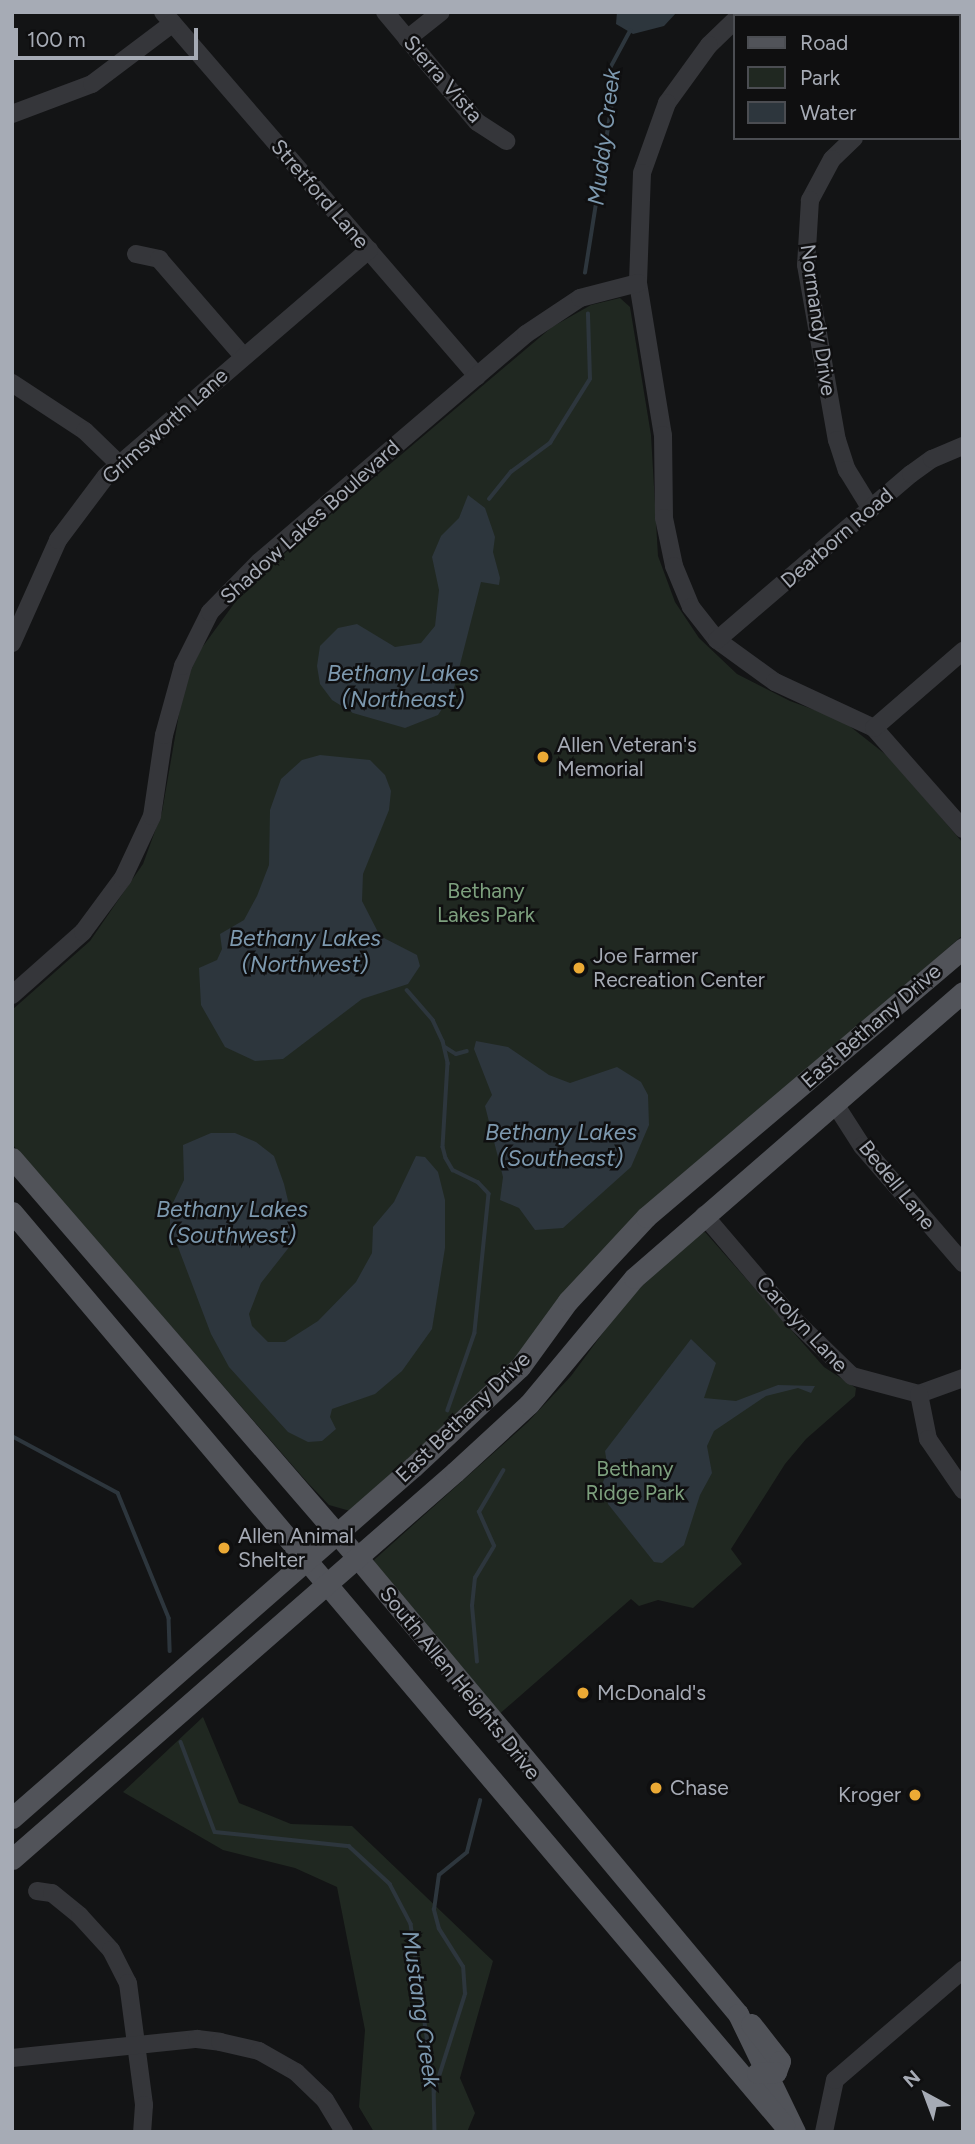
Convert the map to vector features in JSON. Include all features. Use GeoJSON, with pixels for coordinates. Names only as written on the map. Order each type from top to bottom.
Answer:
{"type":"FeatureCollection","features":[{"type":"Feature","properties":{"kind":"main road","name":"East Bethany Drive"},"geometry":{"type":"LineString","coordinates":[[12,1818],[520,1367],[568,1301],[646,1217],[963,948]]}},
{"type":"Feature","properties":{"kind":"main road","name":"East Bethany Drive"},"geometry":{"type":"LineString","coordinates":[[12,1859],[329,1583],[529,1404],[634,1278],[704,1214],[963,992]]}},
{"type":"Feature","properties":{"kind":"main road"},"geometry":{"type":"LineString","coordinates":[[814,1076],[835,1104]]}},
{"type":"Feature","properties":{"kind":"main road","name":"South Allen Heights Drive"},"geometry":{"type":"LineString","coordinates":[[12,1158],[357,1557],[560,1805],[738,2014],[793,2132]]}},
{"type":"Feature","properties":{"kind":"main road","name":"South Allen Heights Drive"},"geometry":{"type":"LineString","coordinates":[[12,1212],[329,1583],[682,2006],[793,2132]]}},
{"type":"Feature","properties":{"kind":"main road"},"geometry":{"type":"LineString","coordinates":[[117,1336],[145,1309]]}},
{"type":"Feature","properties":{"kind":"main road"},"geometry":{"type":"LineString","coordinates":[[534,1827],[560,1805]]}},
{"type":"Feature","properties":{"kind":"main road"},"geometry":{"type":"LineString","coordinates":[[682,2006],[703,2020],[749,2069],[767,2074]]}},
{"type":"Feature","properties":{"kind":"street","name":"Sierra Vista"},"geometry":{"type":"LineString","coordinates":[[385,12],[477,122],[506,141]]}},
{"type":"Feature","properties":{"kind":"street"},"geometry":{"type":"LineString","coordinates":[[408,39],[440,12]]}},
{"type":"Feature","properties":{"kind":"street"},"geometry":{"type":"LineString","coordinates":[[12,114],[93,85],[168,18]]}},
{"type":"Feature","properties":{"kind":"street","name":"Stretford Lane"},"geometry":{"type":"LineString","coordinates":[[168,18],[477,376]]}},
{"type":"Feature","properties":{"kind":"street"},"geometry":{"type":"LineString","coordinates":[[734,21],[694,64],[658,122],[642,173],[638,283],[663,435],[668,544],[684,595],[717,640],[775,682],[874,728],[963,829]]}},
{"type":"Feature","properties":{"kind":"street","name":"Normandy Drive"},"geometry":{"type":"LineString","coordinates":[[852,140],[832,159],[810,200],[806,265],[837,440],[847,470],[871,509]]}},
{"type":"Feature","properties":{"kind":"street","name":"Grimsworth Lane"},"geometry":{"type":"LineString","coordinates":[[12,643],[58,540],[118,463],[369,250]]}},
{"type":"Feature","properties":{"kind":"street"},"geometry":{"type":"LineString","coordinates":[[136,254],[159,259],[243,356]]}},
{"type":"Feature","properties":{"kind":"street","name":"Shadow Lakes Boulevard"},"geometry":{"type":"LineString","coordinates":[[14,988],[83,932],[123,878],[152,816],[164,736],[183,666],[210,612],[259,562],[526,334],[580,298],[638,283]]}},
{"type":"Feature","properties":{"kind":"street"},"geometry":{"type":"LineString","coordinates":[[12,383],[98,441],[118,463]]}},
{"type":"Feature","properties":{"kind":"street","name":"Dearborn Road"},"geometry":{"type":"LineString","coordinates":[[717,640],[932,459],[963,446]]}},
{"type":"Feature","properties":{"kind":"street"},"geometry":{"type":"LineString","coordinates":[[874,728],[963,651]]}},
{"type":"Feature","properties":{"kind":"street","name":"Bedell Lane"},"geometry":{"type":"LineString","coordinates":[[835,1104],[862,1146],[963,1263]]}},
{"type":"Feature","properties":{"kind":"street","name":"Carolyn Lane"},"geometry":{"type":"LineString","coordinates":[[704,1214],[790,1316],[852,1376],[919,1394]]}},
{"type":"Feature","properties":{"kind":"street"},"geometry":{"type":"LineString","coordinates":[[963,1378],[919,1394],[928,1439],[963,1490]]}},
{"type":"Feature","properties":{"kind":"street"},"geometry":{"type":"LineString","coordinates":[[37,1891],[52,1893],[111,1950],[128,1983],[138,2045],[142,2132]]}},
{"type":"Feature","properties":{"kind":"street"},"geometry":{"type":"LineString","coordinates":[[824,2132],[835,2080],[963,1970]]}},
{"type":"Feature","properties":{"kind":"street"},"geometry":{"type":"LineString","coordinates":[[12,2057],[197,2039],[259,2052],[310,2083],[344,2132]]}},
{"type":"Feature","properties":{"kind":"green space","name":"Bethany Lakes Park"},"geometry":{"type":"Polygon","coordinates":[[[620,298],[630,307],[651,435],[658,556],[675,602],[699,638],[737,674],[790,701],[842,720],[890,758],[963,843],[963,935],[622,1231],[503,1372],[350,1511],[329,1505],[307,1482],[12,1144],[12,1010],[90,941],[143,864],[162,812],[184,685],[201,649],[236,601],[271,565],[552,327],[591,305],[620,298]]]}},
{"type":"Feature","properties":{"kind":"green space","name":"Bethany Ridge Park"},"geometry":{"type":"Polygon","coordinates":[[[705,1232],[824,1367],[856,1388],[855,1396],[806,1439],[785,1464],[731,1549],[742,1564],[693,1608],[658,1600],[639,1606],[631,1599],[497,1716],[376,1569],[374,1560],[528,1422],[571,1376],[625,1303],[693,1236],[705,1232]]]}},
{"type":"Feature","properties":{"kind":"green space"},"geometry":{"type":"Polygon","coordinates":[[[203,1717],[239,1803],[291,1824],[352,1826],[493,1961],[460,2078],[475,2113],[467,2132],[374,2132],[359,2107],[365,2030],[337,1887],[295,1868],[223,1850],[123,1792],[203,1717]]]}},
{"type":"Feature","properties":{"kind":"water"},"geometry":{"type":"Polygon","coordinates":[[[617,12],[677,12],[664,26],[633,34],[616,24],[617,12]]]}},
{"type":"Feature","properties":{"kind":"water","name":"Bethany Lakes (Northeast)"},"geometry":{"type":"Polygon","coordinates":[[[468,495],[485,508],[495,537],[493,552],[500,578],[499,585],[481,582],[453,692],[438,715],[405,728],[353,713],[332,700],[320,684],[317,666],[320,646],[338,628],[357,624],[395,647],[421,643],[435,626],[439,590],[432,557],[441,536],[459,518],[468,495]]]}},
{"type":"Feature","properties":{"kind":"water","name":"Bethany Lakes (Northwest)"},"geometry":{"type":"Polygon","coordinates":[[[320,755],[370,760],[385,775],[391,791],[389,810],[363,874],[362,901],[380,936],[417,955],[420,966],[408,984],[362,999],[283,1059],[255,1061],[225,1047],[201,1005],[199,968],[217,960],[222,949],[220,934],[244,920],[257,896],[269,865],[270,810],[281,779],[302,760],[320,755]]]}},
{"type":"Feature","properties":{"kind":"water","name":"Bethany Lakes (Southeast)"},"geometry":{"type":"Polygon","coordinates":[[[476,1041],[508,1047],[549,1075],[570,1083],[617,1067],[641,1082],[648,1095],[649,1125],[631,1167],[563,1228],[535,1230],[519,1208],[500,1200],[503,1177],[485,1106],[492,1095],[474,1049],[476,1041]]]}},
{"type":"Feature","properties":{"kind":"water","name":"Bethany Lakes (Southwest)"},"geometry":{"type":"Polygon","coordinates":[[[211,1133],[235,1133],[256,1142],[274,1156],[284,1184],[290,1209],[290,1246],[261,1283],[249,1314],[252,1326],[268,1342],[285,1342],[318,1321],[356,1282],[372,1253],[373,1227],[394,1202],[416,1156],[425,1157],[438,1172],[445,1200],[445,1248],[432,1329],[402,1371],[375,1394],[332,1409],[330,1417],[336,1429],[322,1441],[308,1442],[288,1432],[229,1367],[211,1334],[170,1226],[170,1209],[184,1180],[183,1145],[211,1133]]]}},
{"type":"Feature","properties":{"kind":"water"},"geometry":{"type":"Polygon","coordinates":[[[691,1339],[716,1363],[704,1398],[736,1401],[778,1385],[815,1386],[811,1393],[798,1388],[766,1396],[714,1431],[707,1446],[712,1473],[700,1495],[684,1545],[662,1563],[654,1562],[608,1504],[603,1482],[608,1470],[605,1451],[691,1339]]]}},
{"type":"Feature","properties":{"kind":"waterway","name":"Muddy Creek"},"geometry":{"type":"LineString","coordinates":[[585,273],[612,103],[608,72],[630,31]]}},
{"type":"Feature","properties":{"kind":"waterway","name":"Muddy Creek"},"geometry":{"type":"LineString","coordinates":[[489,499],[511,472],[550,443],[590,379],[588,314]]}},
{"type":"Feature","properties":{"kind":"waterway","name":"Muddy Creek"},"geometry":{"type":"LineString","coordinates":[[407,990],[433,1020],[443,1041],[448,1063],[443,1147],[446,1158],[453,1170],[478,1182],[489,1194],[475,1333],[448,1410]]}},
{"type":"Feature","properties":{"kind":"waterway","name":"Muddy Creek"},"geometry":{"type":"LineString","coordinates":[[445,1047],[456,1054],[467,1051]]}},
{"type":"Feature","properties":{"kind":"waterway","name":"Mustang Creek"},"geometry":{"type":"LineString","coordinates":[[12,1436],[118,1493],[169,1618],[170,1651]]}},
{"type":"Feature","properties":{"kind":"waterway","name":"Muddy Creek"},"geometry":{"type":"LineString","coordinates":[[477,1662],[472,1606],[475,1578],[494,1546],[479,1512],[503,1471]]}},
{"type":"Feature","properties":{"kind":"waterway","name":"Mustang Creek"},"geometry":{"type":"LineString","coordinates":[[181,1742],[215,1832],[349,1846],[390,1884],[411,1924],[434,2085],[435,2132]]}},
{"type":"Feature","properties":{"kind":"waterway","name":"Muddy Creek"},"geometry":{"type":"LineString","coordinates":[[434,2092],[465,1994],[463,1967],[439,1929],[434,1910],[439,1875],[467,1852],[480,1801]]}},
{"type":"Feature","properties":{"kind":"place","name":"Allen Veteran's Memorial"},"geometry":{"type":"Point","coordinates":[543,757]}},
{"type":"Feature","properties":{"kind":"place","name":"Joe Farmer Recreation Center"},"geometry":{"type":"Point","coordinates":[579,968]}},
{"type":"Feature","properties":{"kind":"place","name":"Allen Animal Shelter"},"geometry":{"type":"Point","coordinates":[224,1548]}},
{"type":"Feature","properties":{"kind":"place","name":"McDonald's"},"geometry":{"type":"Point","coordinates":[583,1693]}},
{"type":"Feature","properties":{"kind":"place","name":"Chase"},"geometry":{"type":"Point","coordinates":[656,1788]}},
{"type":"Feature","properties":{"kind":"place","name":"Kroger"},"geometry":{"type":"Point","coordinates":[915,1795]}}]}
